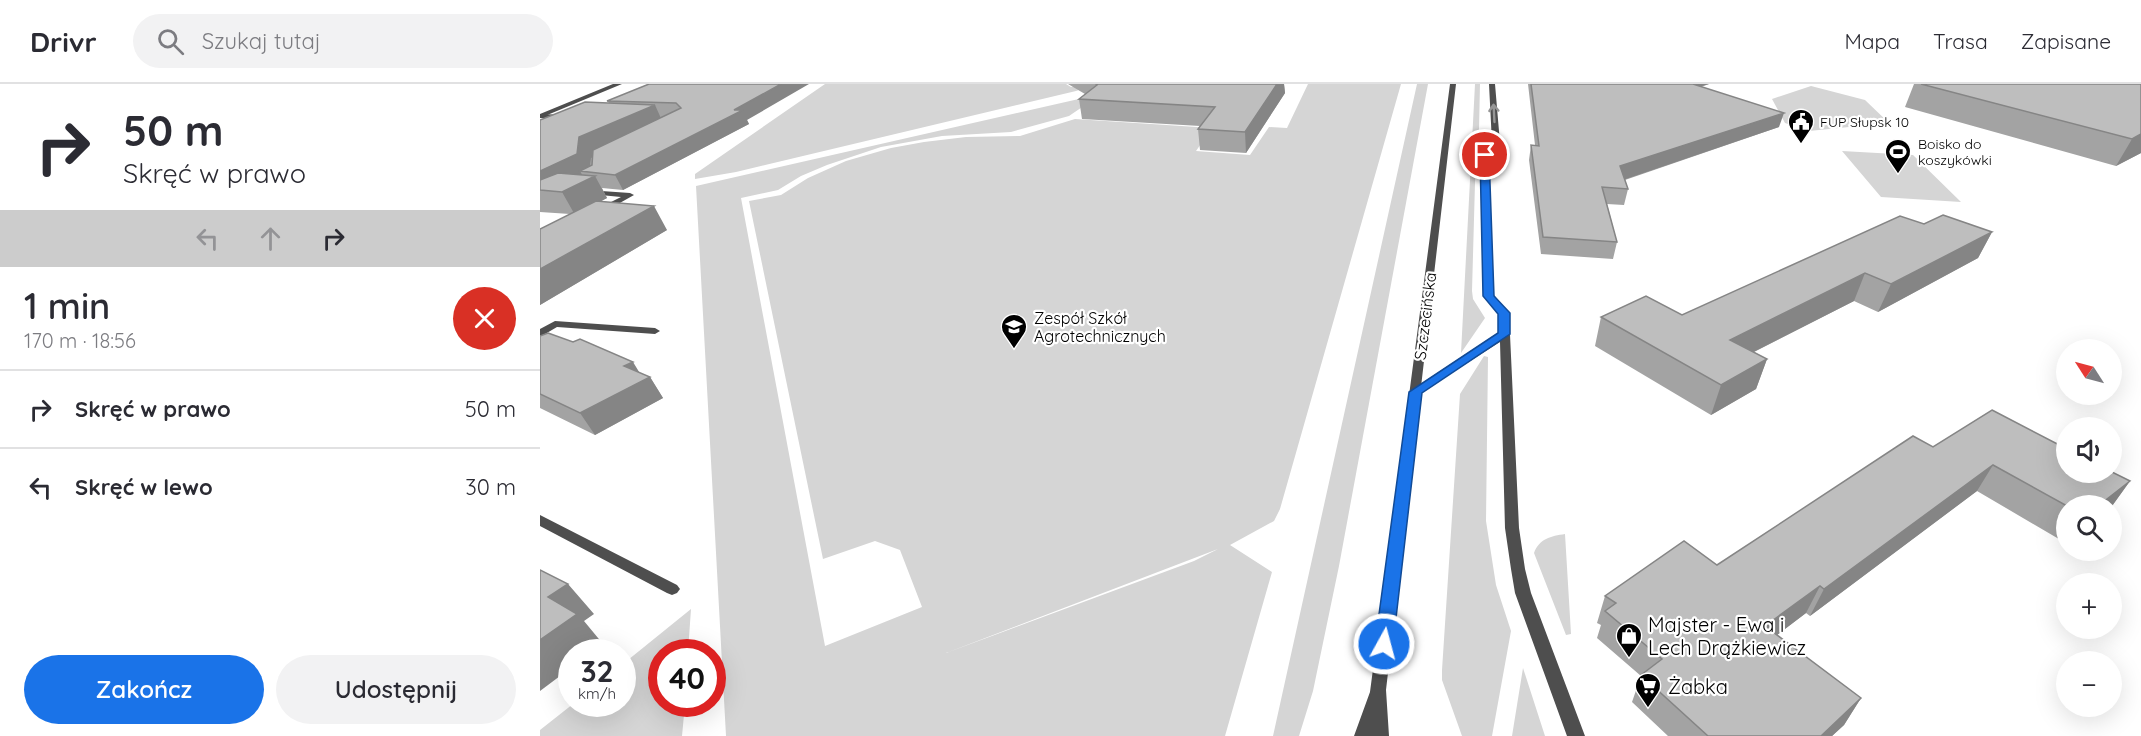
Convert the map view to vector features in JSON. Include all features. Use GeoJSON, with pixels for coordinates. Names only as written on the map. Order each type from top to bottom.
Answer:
{"type":"FeatureCollection","features":[{"type":"Feature","properties":{"kind":"street"},"geometry":{"type":"LineString","coordinates":[[540,116],[620,84]]}},
{"type":"Feature","properties":{"kind":"street","name":"Szczecińska"},"geometry":{"type":"LineString","coordinates":[[1380,736],[1378,690],[1453,84]]}},
{"type":"Feature","properties":{"kind":"street"},"geometry":{"type":"LineString","coordinates":[[1492,84],[1496,143],[1485,155],[1489,296],[1504,313],[1512,528],[1526,602],[1576,736]]}},
{"type":"Feature","properties":{"kind":"street"},"geometry":{"type":"LineString","coordinates":[[540,116],[577,118]]}},
{"type":"Feature","properties":{"kind":"street"},"geometry":{"type":"LineString","coordinates":[[580,191],[630,195],[590,216]]}},
{"type":"Feature","properties":{"kind":"street"},"geometry":{"type":"LineString","coordinates":[[540,334],[555,324],[655,331]]}},
{"type":"Feature","properties":{"kind":"street"},"geometry":{"type":"LineString","coordinates":[[1416,392],[1504,334]]}},
{"type":"Feature","properties":{"kind":"street"},"geometry":{"type":"LineString","coordinates":[[540,520],[672,589]]}},
{"type":"Feature","properties":{"kind":"street","name":"Szczecińska"},"geometry":{"type":"LineString","coordinates":[[1363,736],[1378,690]]}},
{"type":"Feature","properties":{"kind":"shaded area"},"geometry":{"type":"Polygon","coordinates":[[[825,84],[1066,84],[1071,87],[1097,84],[1076,91],[736,172],[695,179],[695,174],[825,84]]]}},
{"type":"Feature","properties":{"kind":"shaded area","name":"Zespół Szkół Agrotechnicznych"},"geometry":{"type":"Polygon","coordinates":[[[1308,84],[1401,84],[1280,509],[1274,521],[1230,545],[1272,572],[1225,736],[726,736],[726,639],[721,639],[696,186],[1092,96],[1094,99],[1069,116],[1011,132],[942,136],[881,147],[827,165],[801,176],[778,190],[741,198],[825,646],[922,607],[900,550],[875,541],[823,559],[749,201],[781,195],[808,178],[846,161],[891,148],[966,137],[1020,136],[1075,119],[1212,128],[1196,151],[1250,155],[1269,127],[1287,128],[1308,84]],[[1218,549],[946,653],[1194,561],[1218,549]]]}},
{"type":"Feature","properties":{"kind":"shaded area"},"geometry":{"type":"Polygon","coordinates":[[[1417,84],[1428,84],[1339,566],[1313,691],[1299,736],[1273,736],[1417,84]]]}},
{"type":"Feature","properties":{"kind":"shaded area"},"geometry":{"type":"Polygon","coordinates":[[[1475,84],[1480,84],[1479,130],[1487,131],[1488,134],[1476,147],[1472,291],[1473,299],[1485,318],[1461,353],[1475,84]]]}},
{"type":"Feature","properties":{"kind":"shaded area"},"geometry":{"type":"Polygon","coordinates":[[[1811,86],[1865,100],[1889,123],[1809,131],[1785,123],[1772,99],[1811,86]]]}},
{"type":"Feature","properties":{"kind":"shaded area","name":"Boisko do koszykówki"},"geometry":{"type":"Polygon","coordinates":[[[1842,151],[1913,155],[1961,202],[1881,197],[1842,151]]]}},
{"type":"Feature","properties":{"kind":"shaded area"},"geometry":{"type":"Polygon","coordinates":[[[1484,356],[1488,357],[1486,521],[1496,585],[1511,631],[1492,736],[1462,736],[1442,680],[1442,670],[1460,394],[1484,356]]]}},
{"type":"Feature","properties":{"kind":"shaded area"},"geometry":{"type":"Polygon","coordinates":[[[1565,534],[1571,634],[1566,635],[1534,553],[1539,544],[1546,539],[1565,534]]]}},
{"type":"Feature","properties":{"kind":"shaded area"},"geometry":{"type":"Polygon","coordinates":[[[691,609],[689,639],[654,639],[691,609]]]}},
{"type":"Feature","properties":{"kind":"shaded area"},"geometry":{"type":"Polygon","coordinates":[[[648,644],[648,717],[684,717],[682,736],[540,736],[540,730],[558,716],[636,717],[636,653],[648,644]]]}},
{"type":"Feature","properties":{"kind":"shaded area"},"geometry":{"type":"Polygon","coordinates":[[[1523,668],[1545,736],[1512,736],[1523,668]]]}},
{"type":"Feature","properties":{"kind":"building"},"geometry":{"type":"Polygon","coordinates":[[[649,84],[781,84],[734,110],[743,110],[615,175],[580,171],[592,165],[593,150],[681,108],[676,103],[607,101],[649,84]]]}},
{"type":"Feature","properties":{"kind":"building"},"geometry":{"type":"Polygon","coordinates":[[[1096,84],[1277,84],[1245,132],[1198,129],[1215,107],[1079,99],[1096,84]]]}},
{"type":"Feature","properties":{"kind":"building"},"geometry":{"type":"Polygon","coordinates":[[[1531,84],[1693,84],[1784,113],[1620,166],[1628,189],[1602,187],[1617,242],[1543,237],[1531,145],[1539,146],[1531,84]]]}},
{"type":"Feature","properties":{"kind":"building"},"geometry":{"type":"Polygon","coordinates":[[[1921,84],[2141,84],[2141,134],[2132,139],[1921,84]]]}},
{"type":"Feature","properties":{"kind":"building"},"geometry":{"type":"Polygon","coordinates":[[[585,102],[655,105],[579,137],[577,154],[540,171],[540,120],[585,102]]]}},
{"type":"Feature","properties":{"kind":"building"},"geometry":{"type":"Polygon","coordinates":[[[558,173],[595,176],[562,192],[540,190],[540,180],[558,173]]]}},
{"type":"Feature","properties":{"kind":"building"},"geometry":{"type":"Polygon","coordinates":[[[596,201],[654,206],[540,269],[540,229],[596,201]]]}},
{"type":"Feature","properties":{"kind":"building"},"geometry":{"type":"Polygon","coordinates":[[[1943,215],[1992,232],[1891,284],[1865,273],[1730,340],[1767,359],[1721,385],[1601,317],[1646,296],[1682,315],[1900,216],[1924,224],[1943,215]]]}},
{"type":"Feature","properties":{"kind":"building"},"geometry":{"type":"Polygon","coordinates":[[[548,333],[573,342],[580,339],[633,362],[624,366],[650,377],[580,413],[540,394],[540,336],[548,333]]]}},
{"type":"Feature","properties":{"kind":"building"},"geometry":{"type":"Polygon","coordinates":[[[1992,410],[2056,443],[2056,483],[2122,483],[2122,477],[2130,481],[2112,495],[2056,495],[2056,500],[1993,465],[1824,589],[1820,586],[1765,626],[1861,698],[1821,736],[1708,736],[1641,675],[1662,659],[1605,611],[1616,603],[1605,596],[1684,541],[1717,565],[1913,436],[1933,447],[1992,410]]]}},
{"type":"Feature","properties":{"kind":"building"},"geometry":{"type":"Polygon","coordinates":[[[540,570],[568,584],[548,597],[577,614],[540,640],[540,570]]]}},
{"type":"Feature","properties":{"kind":"place","name":"FUP Słupsk 10"},"geometry":{"type":"Point","coordinates":[1801,145]}},
{"type":"Feature","properties":{"kind":"place","name":"Boisko do koszykówki"},"geometry":{"type":"Point","coordinates":[1898,175]}},
{"type":"Feature","properties":{"kind":"place","name":"Zespół Szkół Agrotechnicznych"},"geometry":{"type":"Point","coordinates":[1014,350]}},
{"type":"Feature","properties":{"kind":"place","name":"Majster - Ewa i Lech Drążkiewicz"},"geometry":{"type":"Point","coordinates":[1629,659]}},
{"type":"Feature","properties":{"kind":"place","name":"Żabka"},"geometry":{"type":"Point","coordinates":[1648,709]}},
{"type":"Feature","properties":{"kind":"route"},"geometry":{"type":"LineString","coordinates":[[1384,644],[1416,392],[1504,334],[1504,313],[1489,296],[1485,155]]}}]}
